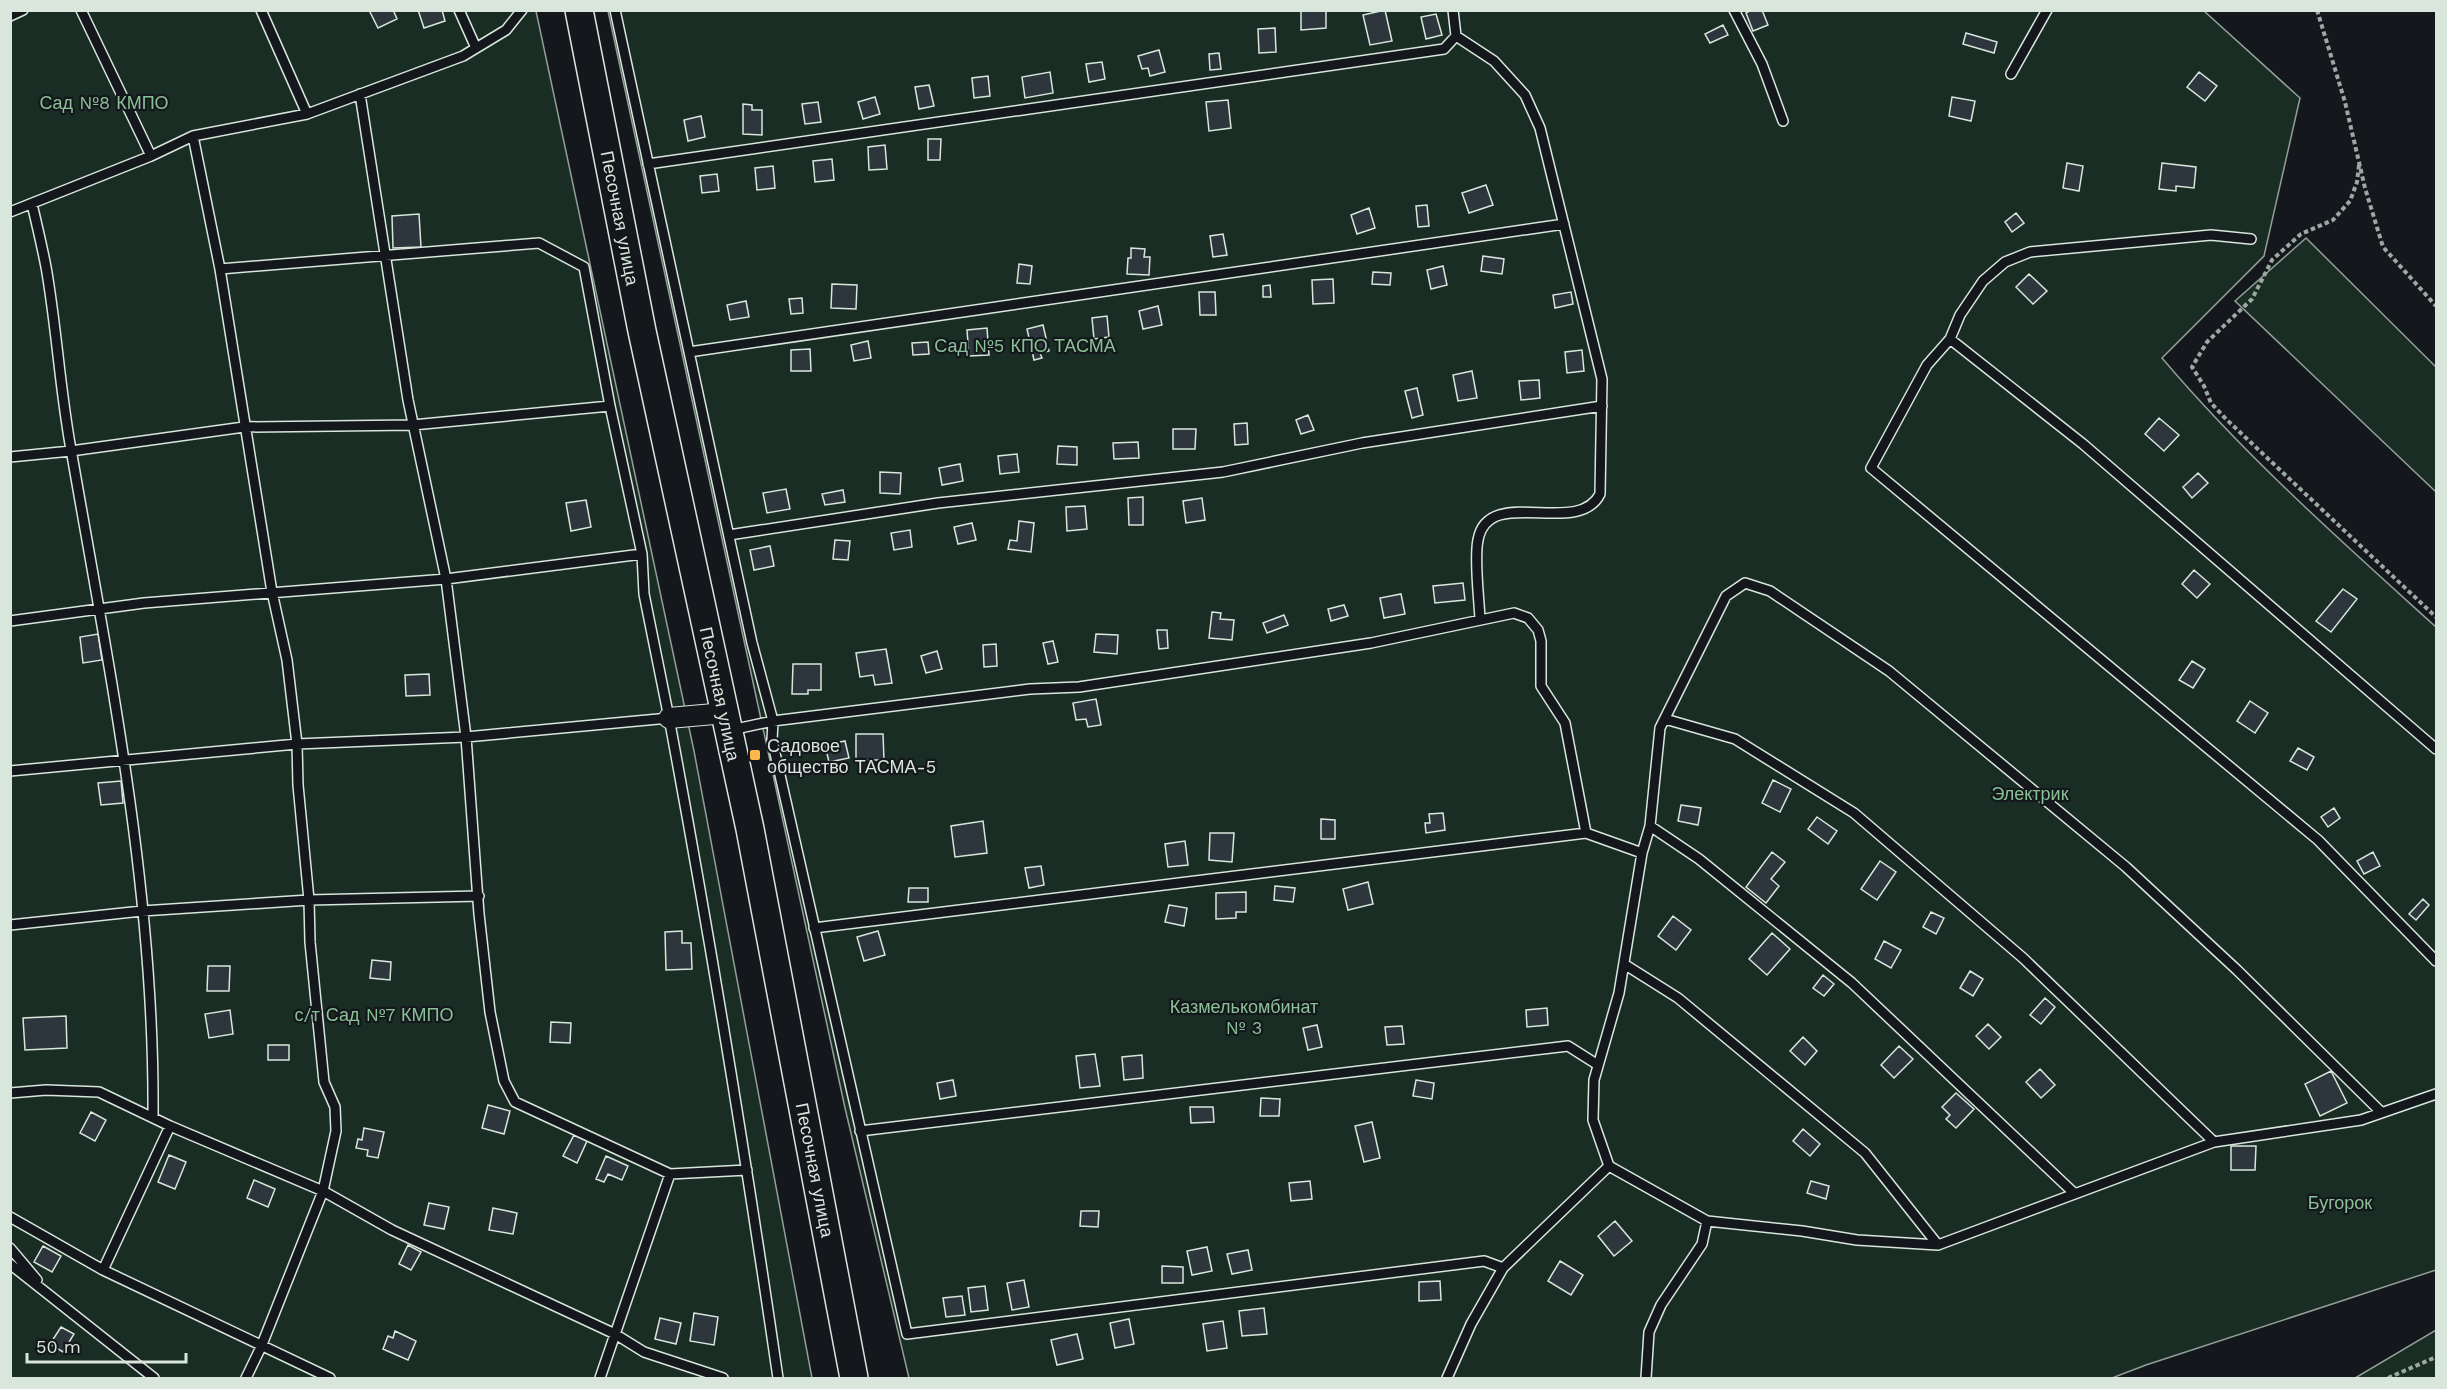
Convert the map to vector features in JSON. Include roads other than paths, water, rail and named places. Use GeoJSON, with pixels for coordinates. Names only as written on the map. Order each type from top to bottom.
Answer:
{"type":"FeatureCollection","features":[{"type":"Feature","properties":{"kind":"main road","name":"Песочная улица"},"geometry":{"type":"LineString","coordinates":[[579,10],[642,332],[753,840],[854,1378]]}},
{"type":"Feature","properties":{"kind":"street"},"geometry":{"type":"LineString","coordinates":[[669,718],[727,722]]}},
{"type":"Feature","properties":{"kind":"lane"},"geometry":{"type":"LineString","coordinates":[[10,16],[23,10]]}},
{"type":"Feature","properties":{"kind":"lane"},"geometry":{"type":"LineString","coordinates":[[81,10],[151,156]]}},
{"type":"Feature","properties":{"kind":"lane"},"geometry":{"type":"LineString","coordinates":[[261,10],[307,114]]}},
{"type":"Feature","properties":{"kind":"lane"},"geometry":{"type":"LineString","coordinates":[[459,10],[476,48]]}},
{"type":"Feature","properties":{"kind":"lane"},"geometry":{"type":"LineString","coordinates":[[10,212],[151,156],[194,136],[307,114],[463,56],[507,30],[522,10]]}},
{"type":"Feature","properties":{"kind":"lane"},"geometry":{"type":"LineString","coordinates":[[615,10],[752,643],[773,721],[772,740],[906,1334],[1484,1261],[1503,1268]]}},
{"type":"Feature","properties":{"kind":"lane"},"geometry":{"type":"LineString","coordinates":[[648,164],[1444,49],[1456,36],[1453,10]]}},
{"type":"Feature","properties":{"kind":"lane"},"geometry":{"type":"LineString","coordinates":[[1734,10],[1762,64],[1783,121]]}},
{"type":"Feature","properties":{"kind":"lane"},"geometry":{"type":"LineString","coordinates":[[2011,74],[2048,10]]}},
{"type":"Feature","properties":{"kind":"lane"},"geometry":{"type":"LineString","coordinates":[[1456,36],[1494,61],[1525,95],[1540,128],[1602,379],[1600,494],[1595,503],[1581,512],[1508,513],[1492,517],[1482,527],[1478,540],[1480,619]]}},
{"type":"Feature","properties":{"kind":"lane"},"geometry":{"type":"LineString","coordinates":[[360,94],[413,425],[446,579],[466,737],[478,896],[490,1012],[504,1082],[515,1102],[670,1174],[747,1170]]}},
{"type":"Feature","properties":{"kind":"lane"},"geometry":{"type":"LineString","coordinates":[[194,136],[220,269],[272,591],[287,660],[297,744],[310,942],[324,1082],[335,1107],[336,1131],[323,1191],[261,1347],[246,1378]]}},
{"type":"Feature","properties":{"kind":"lane"},"geometry":{"type":"LineString","coordinates":[[32,204],[46,267],[71,451],[124,760],[142,911],[153,1046],[153,1117]]}},
{"type":"Feature","properties":{"kind":"lane"},"geometry":{"type":"LineString","coordinates":[[689,352],[1564,225]]}},
{"type":"Feature","properties":{"kind":"lane"},"geometry":{"type":"LineString","coordinates":[[2251,238],[2211,235],[2030,252],[2005,262],[1983,281],[1960,315],[1950,339],[1927,365],[1871,468],[2318,840],[2436,961]]}},
{"type":"Feature","properties":{"kind":"lane"},"geometry":{"type":"LineString","coordinates":[[220,269],[539,243],[585,267],[610,406],[642,554],[644,594],[694,851],[747,1170],[778,1378]]}},
{"type":"Feature","properties":{"kind":"lane"},"geometry":{"type":"LineString","coordinates":[[1950,339],[2083,444],[2436,749]]}},
{"type":"Feature","properties":{"kind":"lane"},"geometry":{"type":"LineString","coordinates":[[10,458],[244,427],[413,425],[610,406]]}},
{"type":"Feature","properties":{"kind":"lane"},"geometry":{"type":"LineString","coordinates":[[729,534],[938,504],[1223,472],[1362,443],[1602,406]]}},
{"type":"Feature","properties":{"kind":"lane"},"geometry":{"type":"LineString","coordinates":[[10,621],[272,591],[446,579],[642,554]]}},
{"type":"Feature","properties":{"kind":"lane"},"geometry":{"type":"LineString","coordinates":[[2381,1112],[2237,970],[2126,867],[1889,671],[1770,591],[1745,583],[1726,596],[1660,728],[1650,826],[1642,853],[1619,993],[1594,1080],[1593,1120],[1609,1166],[1707,1221],[1802,1231],[1857,1240],[1938,1245],[2214,1142],[2361,1119],[2436,1094]]}},
{"type":"Feature","properties":{"kind":"lane"},"geometry":{"type":"LineString","coordinates":[[727,722],[773,721],[1030,689],[1091,685],[1371,644],[1514,613],[1528,618],[1538,630],[1541,640],[1541,686],[1564,723],[1586,833]]}},
{"type":"Feature","properties":{"kind":"lane"},"geometry":{"type":"LineString","coordinates":[[10,771],[297,744],[466,737],[669,718]]}},
{"type":"Feature","properties":{"kind":"lane"},"geometry":{"type":"LineString","coordinates":[[1665,719],[1735,739],[1854,813],[2023,958],[2214,1142]]}},
{"type":"Feature","properties":{"kind":"lane"},"geometry":{"type":"LineString","coordinates":[[1650,826],[1699,859],[1852,983],[2075,1194]]}},
{"type":"Feature","properties":{"kind":"lane"},"geometry":{"type":"LineString","coordinates":[[814,928],[1586,833],[1642,853]]}},
{"type":"Feature","properties":{"kind":"lane"},"geometry":{"type":"LineString","coordinates":[[10,925],[142,911],[309,900],[478,896]]}},
{"type":"Feature","properties":{"kind":"lane"},"geometry":{"type":"LineString","coordinates":[[1624,964],[1678,998],[1865,1153],[1938,1245]]}},
{"type":"Feature","properties":{"kind":"lane"},"geometry":{"type":"LineString","coordinates":[[860,1131],[1568,1046],[1598,1065]]}},
{"type":"Feature","properties":{"kind":"lane"},"geometry":{"type":"LineString","coordinates":[[10,1093],[46,1090],[99,1092],[170,1126],[323,1191],[392,1230],[615,1334],[644,1352],[723,1378]]}},
{"type":"Feature","properties":{"kind":"lane"},"geometry":{"type":"LineString","coordinates":[[103,1270],[170,1126]]}},
{"type":"Feature","properties":{"kind":"lane"},"geometry":{"type":"LineString","coordinates":[[1447,1378],[1471,1324],[1503,1268],[1609,1166]]}},
{"type":"Feature","properties":{"kind":"lane"},"geometry":{"type":"LineString","coordinates":[[600,1378],[670,1174]]}},
{"type":"Feature","properties":{"kind":"lane"},"geometry":{"type":"LineString","coordinates":[[10,1217],[103,1270],[330,1378]]}},
{"type":"Feature","properties":{"kind":"lane"},"geometry":{"type":"LineString","coordinates":[[1646,1378],[1649,1332],[1661,1305],[1702,1244],[1707,1221]]}},
{"type":"Feature","properties":{"kind":"lane"},"geometry":{"type":"LineString","coordinates":[[10,1248],[48,1294]]}},
{"type":"Feature","properties":{"kind":"lane"},"geometry":{"type":"LineString","coordinates":[[10,1264],[154,1378]]}},
{"type":"Feature","properties":{"kind":"place","name":"Садовое общество ТАСМА-5"},"geometry":{"type":"Point","coordinates":[755,755]}},
{"type":"Feature","properties":{"kind":"park label","name":"Сад №8 КМПО"},"geometry":{"type":"Point","coordinates":[104,102]}},
{"type":"Feature","properties":{"kind":"park label","name":"Сад №5 КПО ТАСМА"},"geometry":{"type":"Point","coordinates":[1025,345]}},
{"type":"Feature","properties":{"kind":"park label","name":"Электрик"},"geometry":{"type":"Point","coordinates":[2030,793]}},
{"type":"Feature","properties":{"kind":"park label","name":"с/т Сад №7 КМПО"},"geometry":{"type":"Point","coordinates":[374,1014]}},
{"type":"Feature","properties":{"kind":"park label","name":"Казмелькомбинат № 3"},"geometry":{"type":"Point","coordinates":[1244,1016]}},
{"type":"Feature","properties":{"kind":"park label","name":"Бугорок"},"geometry":{"type":"Point","coordinates":[2340,1202]}}]}
